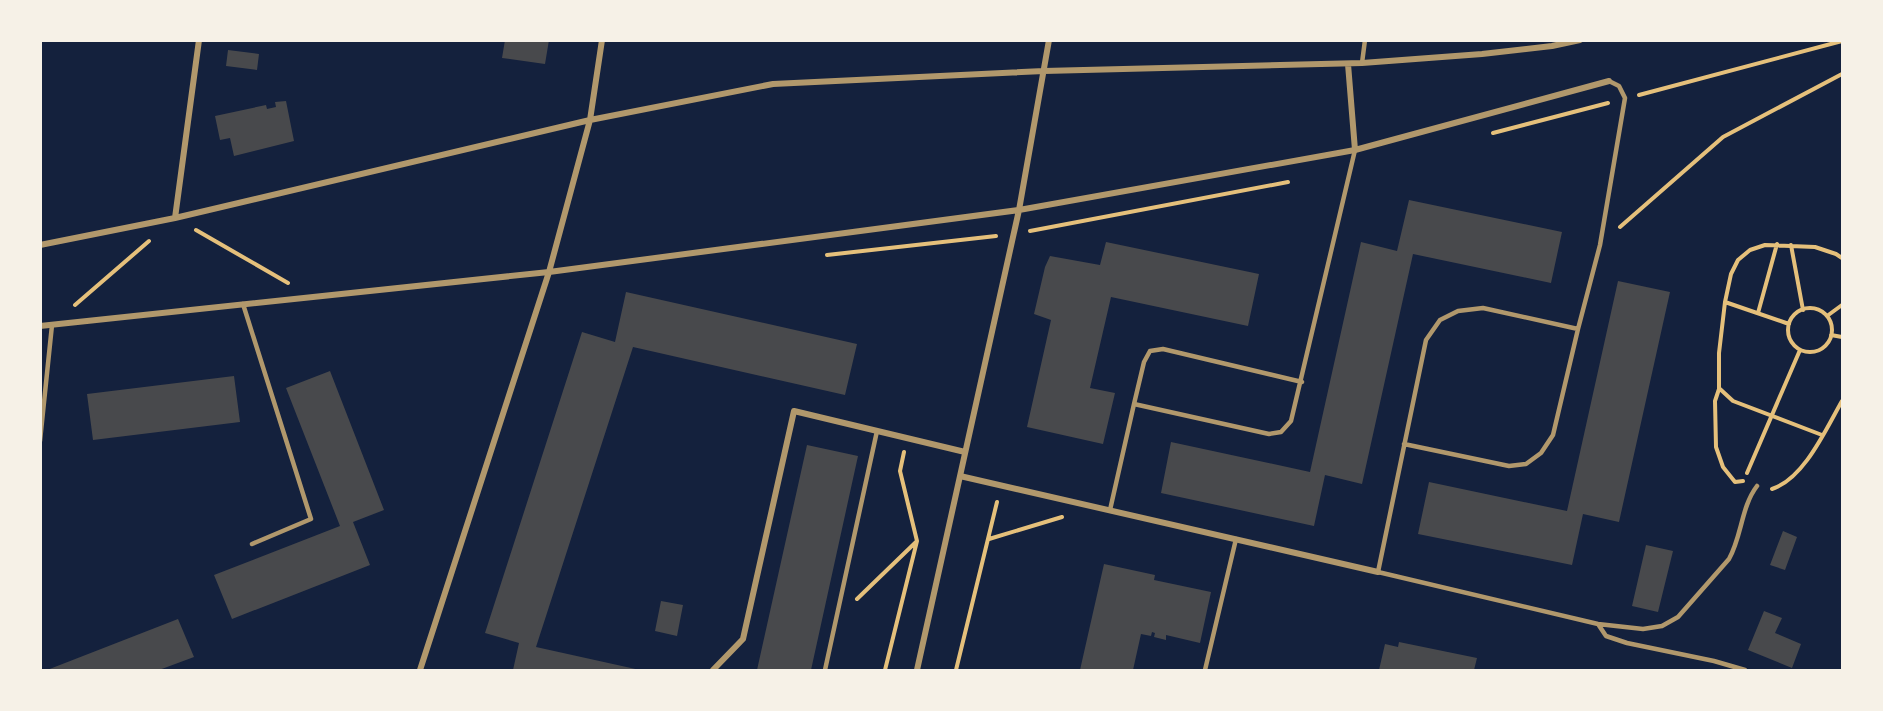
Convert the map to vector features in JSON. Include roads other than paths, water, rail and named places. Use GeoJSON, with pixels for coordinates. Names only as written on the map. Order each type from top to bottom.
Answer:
{"type":"FeatureCollection","features":[{"type":"Feature","properties":{"kind":"street"},"geometry":{"type":"LineString","coordinates":[[175,218],[199,40]]}},
{"type":"Feature","properties":{"kind":"street"},"geometry":{"type":"LineString","coordinates":[[420,670],[549,272],[590,120],[602,40]]}},
{"type":"Feature","properties":{"kind":"street"},"geometry":{"type":"LineString","coordinates":[[917,670],[1018,210],[1049,40]]}},
{"type":"Feature","properties":{"kind":"street"},"geometry":{"type":"LineString","coordinates":[[40,245],[175,218],[590,120],[773,84],[1044,71],[1348,64],[1493,53],[1580,40]]}},
{"type":"Feature","properties":{"kind":"street"},"geometry":{"type":"LineString","coordinates":[[1348,64],[1355,150]]}},
{"type":"Feature","properties":{"kind":"street"},"geometry":{"type":"LineString","coordinates":[[40,326],[549,272],[1018,210],[1355,150],[1610,81]]}},
{"type":"Feature","properties":{"kind":"street"},"geometry":{"type":"LineString","coordinates":[[713,670],[742,639],[794,411],[965,452]]}},
{"type":"Feature","properties":{"kind":"street"},"geometry":{"type":"LineString","coordinates":[[960,476],[1378,572]]}},
{"type":"Feature","properties":{"kind":"lane"},"geometry":{"type":"LineString","coordinates":[[1362,63],[1365,40]]}},
{"type":"Feature","properties":{"kind":"lane"},"geometry":{"type":"LineString","coordinates":[[1404,444],[1509,466],[1526,464],[1541,453],[1553,435],[1600,245],[1625,98],[1619,87],[1610,81]]}},
{"type":"Feature","properties":{"kind":"lane"},"geometry":{"type":"LineString","coordinates":[[1134,404],[1269,434],[1281,432],[1291,421],[1355,150]]}},
{"type":"Feature","properties":{"kind":"lane"},"geometry":{"type":"LineString","coordinates":[[243,304],[311,519],[252,544]]}},
{"type":"Feature","properties":{"kind":"lane"},"geometry":{"type":"LineString","coordinates":[[1578,329],[1483,308],[1458,311],[1440,320],[1426,340],[1378,572],[1598,624],[1643,629],[1662,626],[1678,617],[1729,559],[1735,548],[1749,495],[1757,486]]}},
{"type":"Feature","properties":{"kind":"lane"},"geometry":{"type":"LineString","coordinates":[[40,441],[52,325]]}},
{"type":"Feature","properties":{"kind":"lane"},"geometry":{"type":"LineString","coordinates":[[1110,510],[1144,362],[1150,351],[1163,349],[1302,382]]}},
{"type":"Feature","properties":{"kind":"lane"},"geometry":{"type":"LineString","coordinates":[[825,670],[877,431]]}},
{"type":"Feature","properties":{"kind":"lane"},"geometry":{"type":"LineString","coordinates":[[1205,670],[1236,539]]}},
{"type":"Feature","properties":{"kind":"lane"},"geometry":{"type":"LineString","coordinates":[[1598,624],[1606,636],[1627,644],[1714,661],[1745,670]]}}]}
